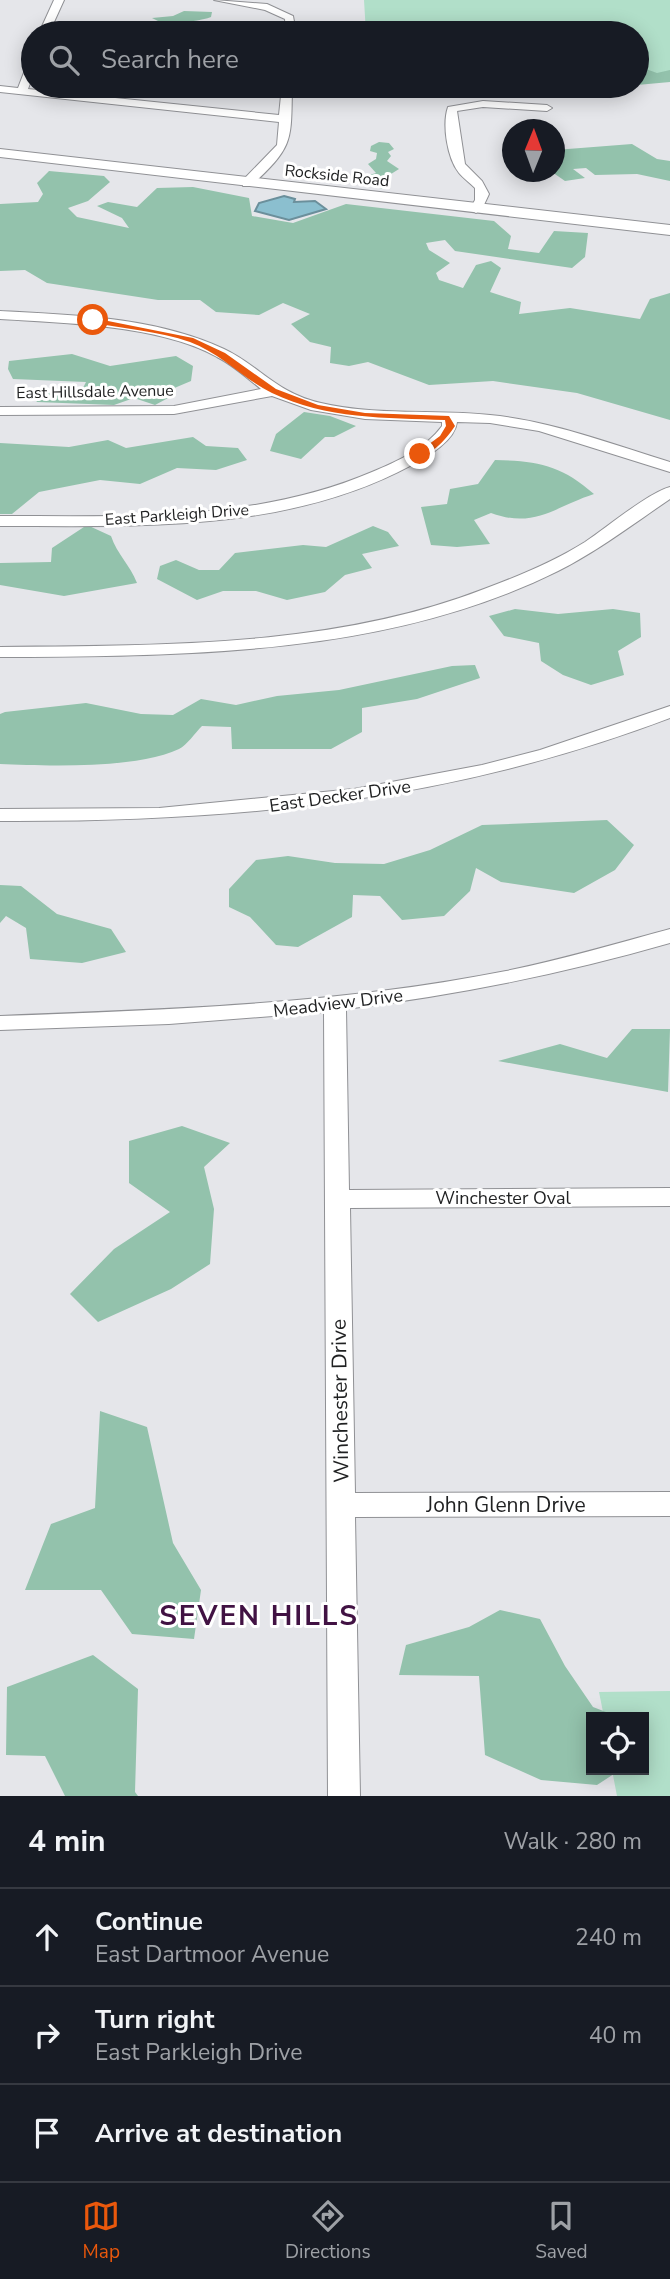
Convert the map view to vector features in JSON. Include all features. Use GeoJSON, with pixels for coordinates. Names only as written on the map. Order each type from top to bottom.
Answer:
{"type":"FeatureCollection","features":[{"type":"Feature","properties":{"kind":"main road","name":"Rockside Road"},"geometry":{"type":"LineString","coordinates":[[0,153],[670,230]]}},
{"type":"Feature","properties":{"kind":"street"},"geometry":{"type":"LineString","coordinates":[[49,21],[59,0]]}},
{"type":"Feature","properties":{"kind":"street"},"geometry":{"type":"LineString","coordinates":[[219,0],[267,7],[285,14],[291,21]]}},
{"type":"Feature","properties":{"kind":"street"},"geometry":{"type":"LineString","coordinates":[[0,89],[21,91]]}},
{"type":"Feature","properties":{"kind":"street"},"geometry":{"type":"LineString","coordinates":[[90,98],[285,118]]}},
{"type":"Feature","properties":{"kind":"street"},"geometry":{"type":"LineString","coordinates":[[247,183],[279,152],[286,98]]}},
{"type":"Feature","properties":{"kind":"street"},"geometry":{"type":"LineString","coordinates":[[476,209],[482,201],[482,191],[479,183],[460,165],[452,109],[483,104],[547,108]]}},
{"type":"Feature","properties":{"kind":"street"},"geometry":{"type":"LineString","coordinates":[[0,314],[93,320],[191,340],[223,354],[273,391],[316,407],[365,415],[490,419],[541,427],[670,467]]}},
{"type":"Feature","properties":{"kind":"street","name":"East Hillsdale Avenue"},"geometry":{"type":"LineString","coordinates":[[0,411],[174,410],[273,391]]}},
{"type":"Feature","properties":{"kind":"street","name":"East Parkleigh Drive"},"geometry":{"type":"LineString","coordinates":[[0,521],[154,520],[225,515],[292,504],[340,491],[420,454],[443,438],[450,426],[449,418]]}},
{"type":"Feature","properties":{"kind":"street"},"geometry":{"type":"LineString","coordinates":[[0,652],[153,651],[258,645],[357,629],[428,612],[535,576],[586,549],[670,492]]}},
{"type":"Feature","properties":{"kind":"street","name":"East Decker Drive"},"geometry":{"type":"LineString","coordinates":[[0,816],[156,814],[293,804],[401,788],[565,748],[670,712]]}},
{"type":"Feature","properties":{"kind":"street","name":"Meadview Drive"},"geometry":{"type":"LineString","coordinates":[[0,1023],[160,1019],[335,1005],[456,988],[556,967],[670,936]]}},
{"type":"Feature","properties":{"kind":"street","name":"Winchester Drive"},"geometry":{"type":"LineString","coordinates":[[335,1005],[335,1199],[342,1505],[344,1796]]}},
{"type":"Feature","properties":{"kind":"street","name":"Winchester Oval"},"geometry":{"type":"LineString","coordinates":[[335,1199],[670,1196]]}},
{"type":"Feature","properties":{"kind":"street","name":"John Glenn Drive"},"geometry":{"type":"LineString","coordinates":[[342,1505],[670,1504]]}},
{"type":"Feature","properties":{"kind":"green space"},"geometry":{"type":"Polygon","coordinates":[[[364,0],[670,0],[670,73],[649,74],[649,21],[365,21],[364,0]]]}},
{"type":"Feature","properties":{"kind":"green space"},"geometry":{"type":"Polygon","coordinates":[[[184,11],[212,12],[211,17],[190,21],[158,21],[152,18],[173,16],[184,11]]]}},
{"type":"Feature","properties":{"kind":"green space"},"geometry":{"type":"Polygon","coordinates":[[[649,70],[657,73],[670,70],[670,82],[649,84],[649,70]]]}},
{"type":"Feature","properties":{"kind":"green space"},"geometry":{"type":"Polygon","coordinates":[[[379,142],[389,143],[394,149],[388,152],[391,156],[387,161],[399,169],[391,174],[390,182],[382,189],[367,180],[366,176],[376,173],[368,164],[376,159],[377,153],[370,151],[371,146],[379,142]]]}},
{"type":"Feature","properties":{"kind":"green space"},"geometry":{"type":"Polygon","coordinates":[[[632,144],[657,159],[670,161],[670,181],[637,174],[595,175],[586,168],[573,169],[585,178],[565,181],[565,149],[632,144]]]}},
{"type":"Feature","properties":{"kind":"green space"},"geometry":{"type":"Polygon","coordinates":[[[49,171],[104,176],[110,182],[88,201],[68,208],[77,217],[129,228],[122,218],[97,206],[108,202],[137,207],[157,188],[193,187],[249,198],[252,216],[293,223],[346,204],[494,221],[511,236],[508,249],[539,253],[554,231],[588,233],[585,257],[572,268],[455,251],[445,240],[426,243],[429,250],[450,263],[436,273],[439,280],[463,288],[476,265],[491,261],[501,268],[490,292],[521,302],[519,314],[570,308],[640,319],[650,299],[670,293],[670,420],[577,393],[493,381],[429,385],[368,362],[349,366],[330,363],[331,347],[310,342],[291,324],[310,314],[283,303],[259,315],[216,312],[200,300],[158,300],[47,283],[25,270],[0,271],[0,204],[38,202],[43,194],[37,183],[49,171]]]}},
{"type":"Feature","properties":{"kind":"green space"},"geometry":{"type":"Polygon","coordinates":[[[72,354],[110,366],[176,356],[193,366],[191,381],[172,389],[170,397],[155,405],[134,398],[114,405],[37,402],[32,394],[82,390],[86,382],[13,379],[8,369],[9,361],[72,354]]]}},
{"type":"Feature","properties":{"kind":"green space"},"geometry":{"type":"Polygon","coordinates":[[[304,412],[330,416],[356,426],[334,437],[325,437],[301,459],[270,451],[276,434],[304,412]]]}},
{"type":"Feature","properties":{"kind":"green space"},"geometry":{"type":"Polygon","coordinates":[[[193,437],[206,446],[238,448],[247,460],[216,470],[177,468],[140,484],[100,480],[39,492],[12,514],[0,514],[0,443],[69,447],[108,440],[126,448],[193,437]]]}},
{"type":"Feature","properties":{"kind":"green space"},"geometry":{"type":"Polygon","coordinates":[[[495,460],[548,466],[571,477],[594,494],[532,517],[520,519],[491,513],[474,520],[490,544],[457,547],[431,545],[421,507],[447,504],[450,489],[478,484],[495,460]]]}},
{"type":"Feature","properties":{"kind":"green space"},"geometry":{"type":"Polygon","coordinates":[[[87,525],[111,536],[137,583],[64,596],[0,585],[0,563],[51,562],[52,548],[87,525]]]}},
{"type":"Feature","properties":{"kind":"green space"},"geometry":{"type":"Polygon","coordinates":[[[373,526],[388,532],[399,546],[362,554],[372,568],[345,575],[325,592],[287,600],[256,591],[223,591],[197,600],[157,579],[160,566],[176,560],[199,570],[219,570],[235,553],[303,545],[326,547],[373,526]]]}},
{"type":"Feature","properties":{"kind":"green space"},"geometry":{"type":"Polygon","coordinates":[[[515,609],[558,614],[613,609],[640,613],[641,637],[618,651],[624,675],[591,685],[563,675],[541,661],[539,643],[504,636],[489,616],[515,609]]]}},
{"type":"Feature","properties":{"kind":"green space"},"geometry":{"type":"Polygon","coordinates":[[[475,665],[480,678],[417,699],[362,708],[362,732],[331,749],[232,749],[231,727],[202,726],[179,749],[140,760],[91,765],[0,764],[0,714],[5,712],[86,703],[141,714],[173,715],[201,699],[236,705],[277,696],[339,690],[452,666],[475,665]]]}},
{"type":"Feature","properties":{"kind":"green space"},"geometry":{"type":"Polygon","coordinates":[[[607,820],[634,845],[615,870],[574,893],[501,882],[476,868],[470,891],[444,916],[402,920],[380,896],[353,895],[352,917],[298,947],[276,945],[250,917],[229,907],[229,889],[256,860],[288,856],[335,863],[384,864],[430,850],[482,825],[607,820]]]}},
{"type":"Feature","properties":{"kind":"green space"},"geometry":{"type":"Polygon","coordinates":[[[0,885],[21,886],[57,914],[111,929],[126,952],[82,963],[30,959],[26,928],[6,916],[0,923],[0,885]]]}},
{"type":"Feature","properties":{"kind":"green space"},"geometry":{"type":"Polygon","coordinates":[[[632,1029],[670,1029],[668,1092],[498,1061],[560,1044],[607,1058],[632,1029]]]}},
{"type":"Feature","properties":{"kind":"green space"},"geometry":{"type":"Polygon","coordinates":[[[182,1126],[230,1143],[204,1167],[214,1209],[210,1264],[171,1289],[98,1322],[70,1294],[114,1249],[170,1212],[129,1183],[129,1141],[182,1126]]]}},
{"type":"Feature","properties":{"kind":"green space"},"geometry":{"type":"Polygon","coordinates":[[[100,1411],[147,1427],[173,1543],[201,1590],[194,1639],[132,1634],[101,1590],[25,1590],[51,1524],[95,1508],[100,1411]]]}},
{"type":"Feature","properties":{"kind":"green space"},"geometry":{"type":"Polygon","coordinates":[[[500,1610],[540,1619],[565,1666],[593,1707],[606,1712],[586,1712],[586,1775],[612,1775],[597,1785],[541,1780],[485,1755],[479,1676],[399,1675],[406,1645],[469,1627],[500,1610]]]}},
{"type":"Feature","properties":{"kind":"green space"},"geometry":{"type":"Polygon","coordinates":[[[93,1655],[138,1689],[135,1792],[138,1796],[65,1796],[45,1756],[6,1755],[7,1687],[93,1655]]]}},
{"type":"Feature","properties":{"kind":"green space"},"geometry":{"type":"Polygon","coordinates":[[[670,1691],[670,1796],[617,1796],[613,1775],[649,1775],[649,1712],[603,1712],[599,1692],[670,1691]]]}},
{"type":"Feature","properties":{"kind":"water"},"geometry":{"type":"Polygon","coordinates":[[[284,196],[295,199],[294,202],[315,201],[326,209],[289,220],[255,211],[259,203],[284,196]]]}},
{"type":"Feature","properties":{"kind":"district","name":"SEVEN HILLS"},"geometry":{"type":"Point","coordinates":[259,1616]}},
{"type":"Feature","properties":{"kind":"route"},"geometry":{"type":"LineString","coordinates":[[93,320],[191,340],[223,354],[273,391],[316,407],[365,415],[449,418],[450,426],[443,438],[420,454]]}}]}
